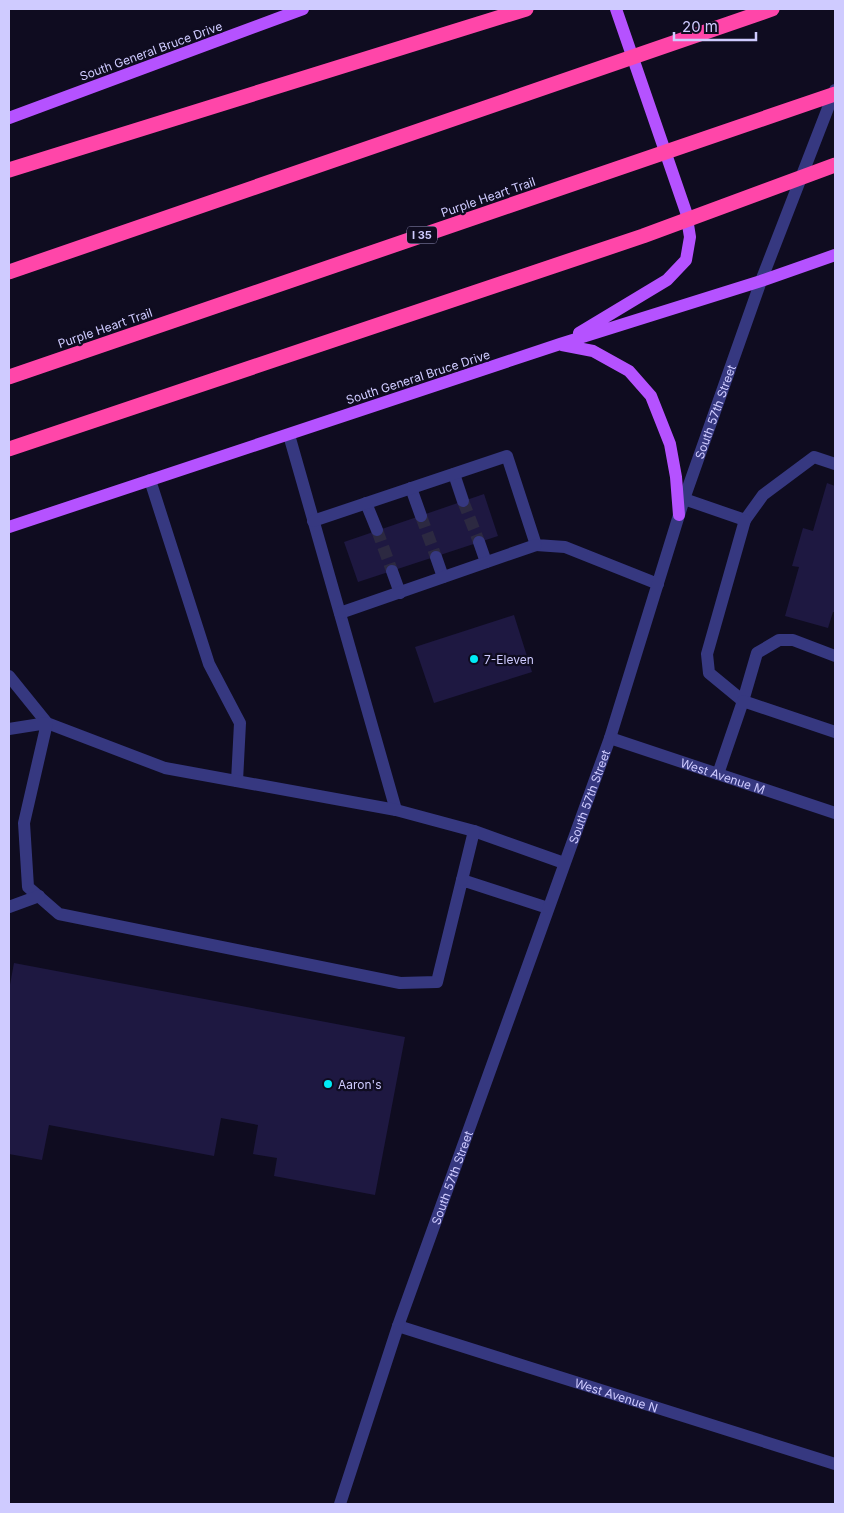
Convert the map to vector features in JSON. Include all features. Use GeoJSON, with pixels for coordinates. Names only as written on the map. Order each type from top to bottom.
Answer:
{"type":"FeatureCollection","features":[{"type":"Feature","properties":{"kind":"highway"},"geometry":{"type":"LineString","coordinates":[[9,170],[526,9]]}},
{"type":"Feature","properties":{"kind":"highway"},"geometry":{"type":"LineString","coordinates":[[9,272],[772,9]]}},
{"type":"Feature","properties":{"kind":"highway","name":"Purple Heart Trail"},"geometry":{"type":"LineString","coordinates":[[9,377],[835,94]]}},
{"type":"Feature","properties":{"kind":"highway"},"geometry":{"type":"LineString","coordinates":[[9,449],[643,236],[835,165]]}},
{"type":"Feature","properties":{"kind":"main road","name":"South General Bruce Drive"},"geometry":{"type":"LineString","coordinates":[[9,118],[303,9]]}},
{"type":"Feature","properties":{"kind":"main road"},"geometry":{"type":"LineString","coordinates":[[560,344],[667,280],[686,260],[690,237],[686,212],[616,9]]}},
{"type":"Feature","properties":{"kind":"main road","name":"South General Bruce Drive"},"geometry":{"type":"LineString","coordinates":[[9,527],[560,344],[761,281],[835,255]]}},
{"type":"Feature","properties":{"kind":"main road"},"geometry":{"type":"LineString","coordinates":[[560,344],[593,351],[629,371],[651,396],[670,444],[676,477],[679,515]]}},
{"type":"Feature","properties":{"kind":"street","name":"South 57th Street"},"geometry":{"type":"LineString","coordinates":[[340,1504],[398,1326],[610,738],[684,499],[761,281],[835,90]]}},
{"type":"Feature","properties":{"kind":"street"},"geometry":{"type":"LineString","coordinates":[[289,435],[396,810]]}},
{"type":"Feature","properties":{"kind":"street"},"geometry":{"type":"LineString","coordinates":[[313,521],[507,456],[536,545]]}},
{"type":"Feature","properties":{"kind":"street"},"geometry":{"type":"LineString","coordinates":[[835,464],[814,457],[762,495],[745,520],[706,654],[709,673],[743,701],[835,732]]}},
{"type":"Feature","properties":{"kind":"street"},"geometry":{"type":"LineString","coordinates":[[454,474],[463,501]]}},
{"type":"Feature","properties":{"kind":"street"},"geometry":{"type":"LineString","coordinates":[[150,480],[208,664],[240,724],[237,781]]}},
{"type":"Feature","properties":{"kind":"street"},"geometry":{"type":"LineString","coordinates":[[411,488],[421,516]]}},
{"type":"Feature","properties":{"kind":"street"},"geometry":{"type":"LineString","coordinates":[[684,499],[745,520]]}},
{"type":"Feature","properties":{"kind":"street"},"geometry":{"type":"LineString","coordinates":[[366,503],[377,530]]}},
{"type":"Feature","properties":{"kind":"street"},"geometry":{"type":"LineString","coordinates":[[479,542],[486,562]]}},
{"type":"Feature","properties":{"kind":"street"},"geometry":{"type":"LineString","coordinates":[[340,613],[536,545],[565,546],[658,584]]}},
{"type":"Feature","properties":{"kind":"street"},"geometry":{"type":"LineString","coordinates":[[436,556],[443,578]]}},
{"type":"Feature","properties":{"kind":"street"},"geometry":{"type":"LineString","coordinates":[[392,571],[400,593]]}},
{"type":"Feature","properties":{"kind":"street"},"geometry":{"type":"LineString","coordinates":[[718,774],[758,652],[779,640],[794,640],[835,656]]}},
{"type":"Feature","properties":{"kind":"street"},"geometry":{"type":"LineString","coordinates":[[9,676],[47,724]]}},
{"type":"Feature","properties":{"kind":"street"},"geometry":{"type":"LineString","coordinates":[[47,724],[24,823],[28,887],[59,914],[400,983],[437,982],[474,831]]}},
{"type":"Feature","properties":{"kind":"street"},"geometry":{"type":"LineString","coordinates":[[9,729],[47,724],[165,768],[396,810],[474,831],[564,863]]}},
{"type":"Feature","properties":{"kind":"street","name":"West Avenue M"},"geometry":{"type":"LineString","coordinates":[[610,738],[835,814]]}},
{"type":"Feature","properties":{"kind":"street"},"geometry":{"type":"LineString","coordinates":[[462,880],[548,908]]}},
{"type":"Feature","properties":{"kind":"street"},"geometry":{"type":"LineString","coordinates":[[9,907],[39,896]]}},
{"type":"Feature","properties":{"kind":"street","name":"West Avenue N"},"geometry":{"type":"LineString","coordinates":[[398,1326],[835,1464]]}},
{"type":"Feature","properties":{"kind":"building"},"geometry":{"type":"Polygon","coordinates":[[[827,483],[835,486],[835,612],[833,612],[828,628],[785,616],[799,567],[792,566],[803,528],[813,531],[827,483]]]}},
{"type":"Feature","properties":{"kind":"building"},"geometry":{"type":"Polygon","coordinates":[[[484,494],[498,536],[358,582],[344,542],[484,494]]]}},
{"type":"Feature","properties":{"kind":"building","name":"7-Eleven"},"geometry":{"type":"Polygon","coordinates":[[[514,615],[532,672],[434,703],[415,647],[514,615]]]}},
{"type":"Feature","properties":{"kind":"building"},"geometry":{"type":"Polygon","coordinates":[[[14,963],[405,1037],[375,1195],[274,1176],[277,1158],[253,1154],[258,1125],[221,1118],[214,1156],[49,1125],[42,1160],[9,1154],[9,990],[14,963]]]}},
{"type":"Feature","properties":{"kind":"tunnel"},"geometry":{"type":"LineString","coordinates":[[463,501],[479,542]]}},
{"type":"Feature","properties":{"kind":"tunnel"},"geometry":{"type":"LineString","coordinates":[[421,516],[436,557]]}},
{"type":"Feature","properties":{"kind":"tunnel"},"geometry":{"type":"LineString","coordinates":[[377,530],[392,571]]}},
{"type":"Feature","properties":{"kind":"place","name":"7-Eleven"},"geometry":{"type":"Point","coordinates":[474,659]}},
{"type":"Feature","properties":{"kind":"place","name":"Aaron's"},"geometry":{"type":"Point","coordinates":[328,1084]}}]}
